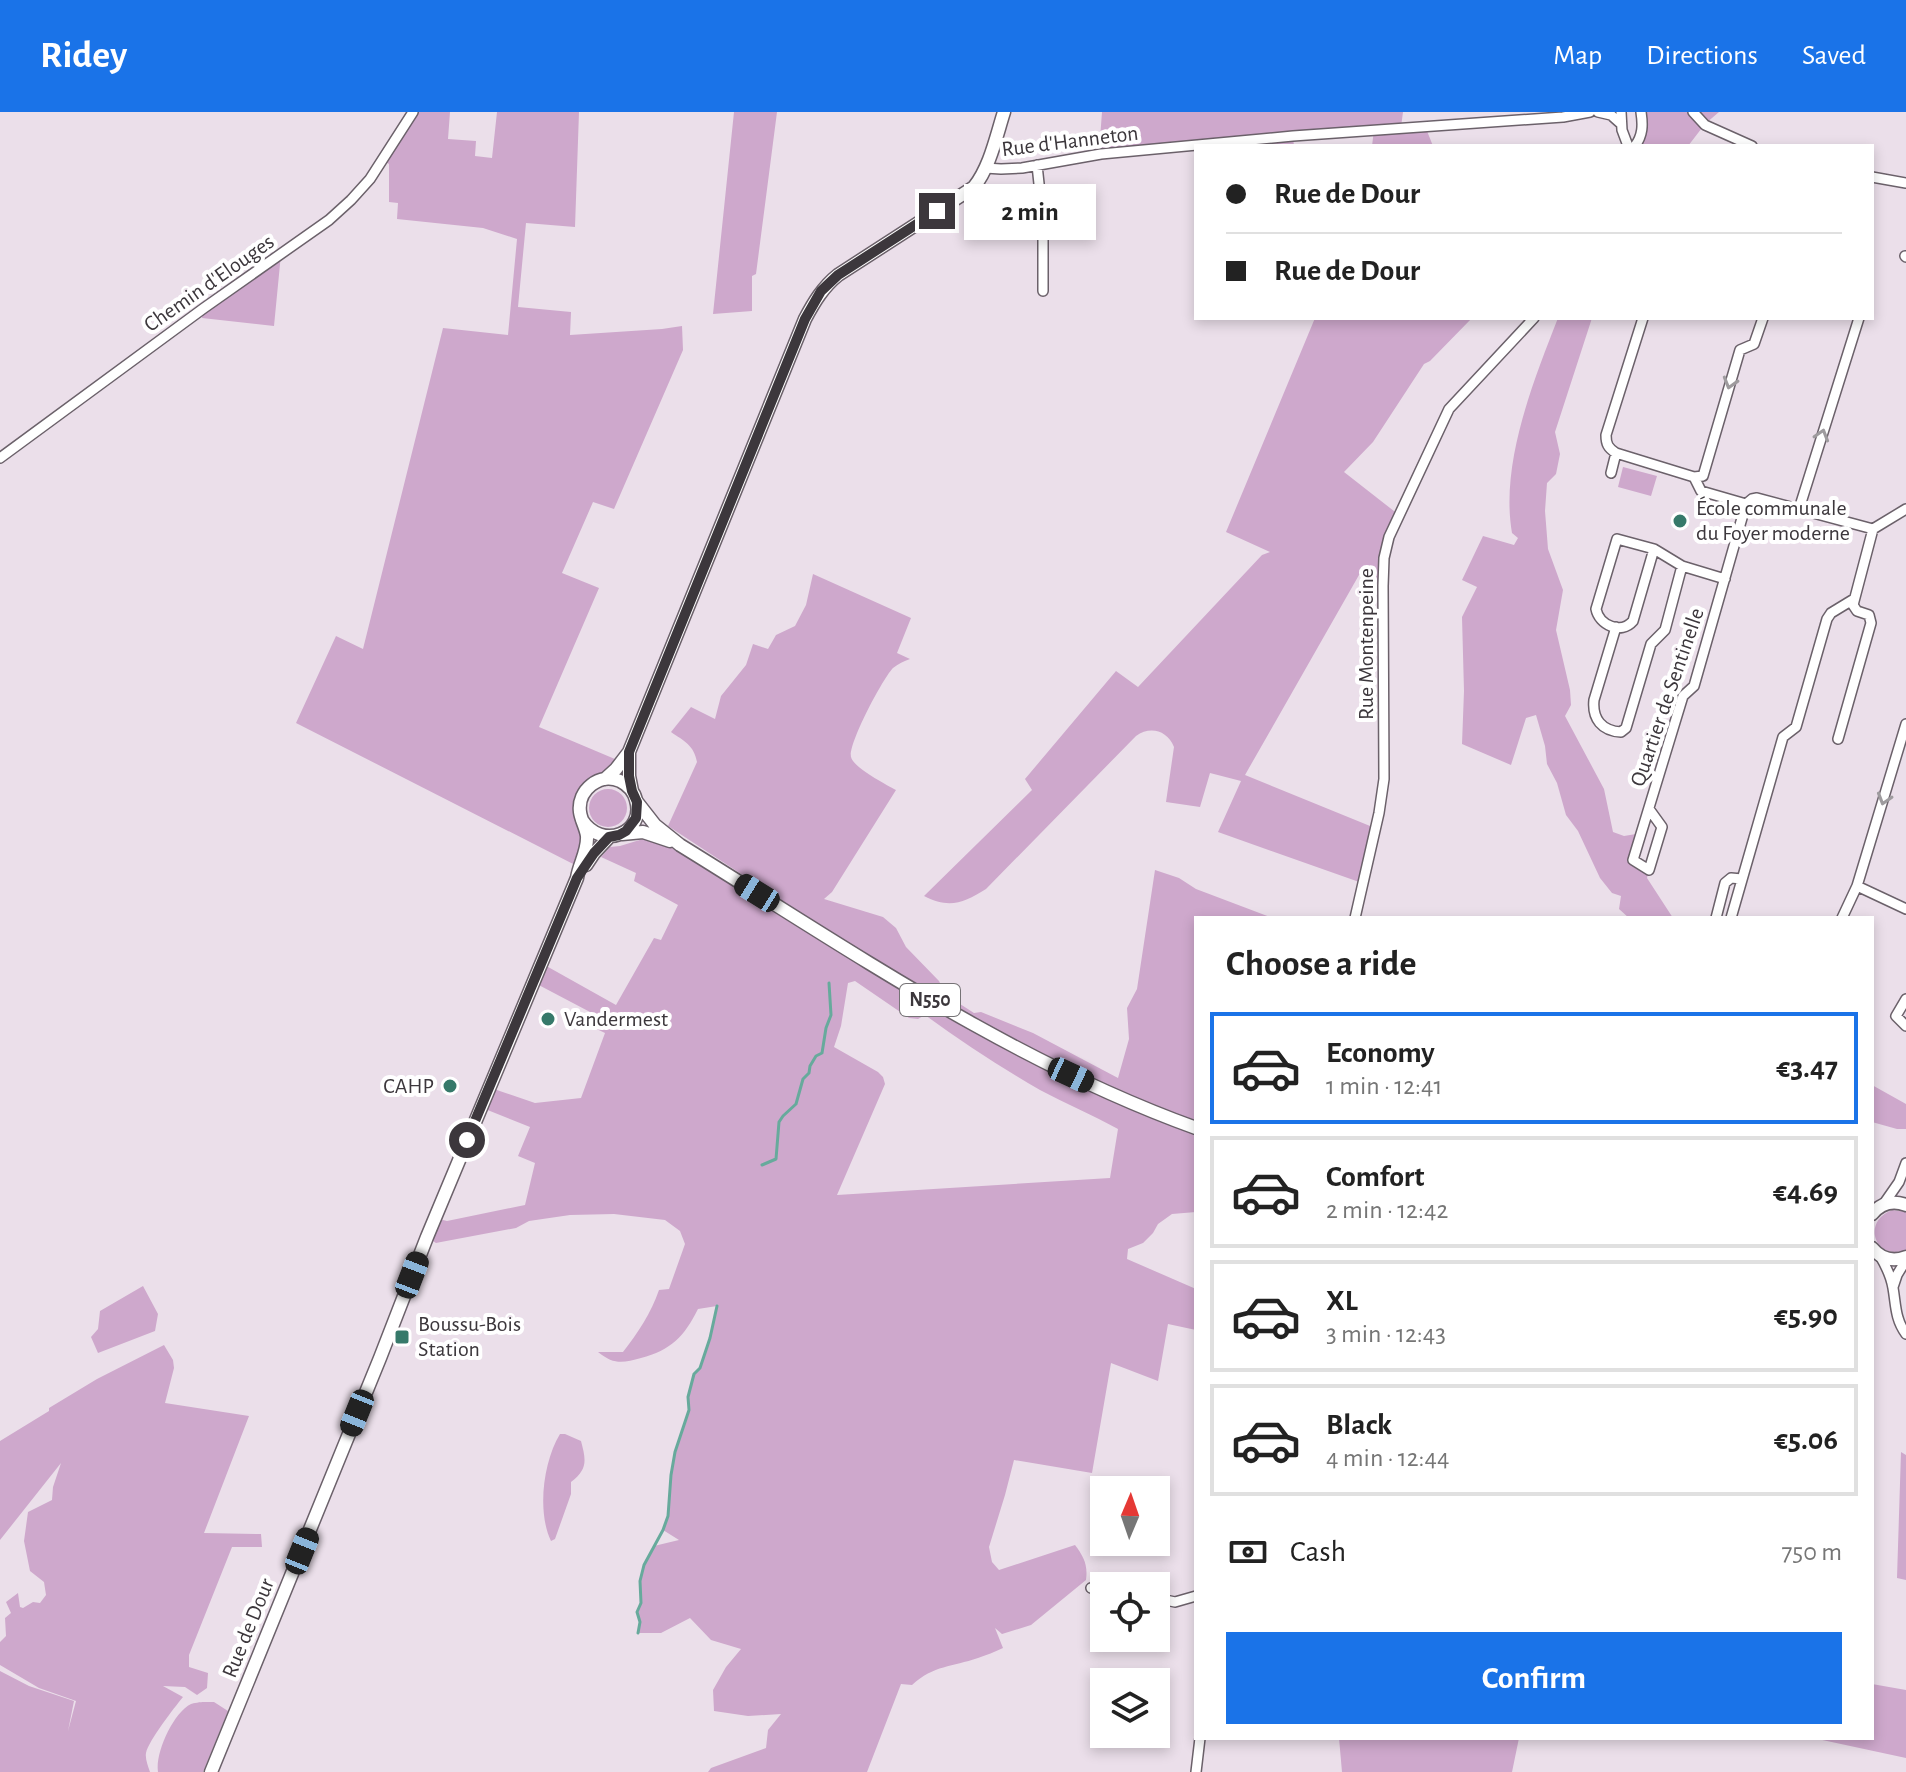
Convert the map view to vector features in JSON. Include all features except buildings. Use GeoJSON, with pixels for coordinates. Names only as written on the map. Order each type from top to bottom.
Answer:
{"type":"FeatureCollection","features":[{"type":"Feature","properties":{"kind":"main road"},"geometry":{"type":"LineString","coordinates":[[577,878],[587,835],[580,811],[583,793],[605,779],[629,752],[799,333],[815,301],[838,275],[974,187],[985,168],[1004,112]]}},
{"type":"Feature","properties":{"kind":"main road"},"geometry":{"type":"LineString","coordinates":[[577,878],[594,853],[632,825],[637,810],[629,776],[629,752]]}},
{"type":"Feature","properties":{"kind":"main road"},"geometry":{"type":"LineString","coordinates":[[605,779],[620,781],[634,796]]}},
{"type":"Feature","properties":{"kind":"main road","name":"N550"},"geometry":{"type":"LineString","coordinates":[[634,796],[655,825],[680,845],[928,999],[990,1034],[1117,1096],[1194,1127]]}},
{"type":"Feature","properties":{"kind":"main road"},"geometry":{"type":"LineString","coordinates":[[582,820],[593,832],[614,836]]}},
{"type":"Feature","properties":{"kind":"main road","name":"N550"},"geometry":{"type":"LineString","coordinates":[[614,836],[643,832],[680,845]]}},
{"type":"Feature","properties":{"kind":"main road","name":"Rue de Dour"},"geometry":{"type":"LineString","coordinates":[[211,1772],[427,1237],[577,878]]}},
{"type":"Feature","properties":{"kind":"main road"},"geometry":{"type":"LineString","coordinates":[[1875,1211],[1899,1203],[1906,1205]]}},
{"type":"Feature","properties":{"kind":"main road"},"geometry":{"type":"LineString","coordinates":[[1876,1252],[1889,1259],[1906,1259]]}},
{"type":"Feature","properties":{"kind":"street","name":"Chemin d'Elouges"},"geometry":{"type":"LineString","coordinates":[[0,458],[329,220],[370,179],[413,112]]}},
{"type":"Feature","properties":{"kind":"street","name":"Rue d'Hanneton"},"geometry":{"type":"LineString","coordinates":[[1212,144],[1374,129],[1563,117],[1590,112]]}},
{"type":"Feature","properties":{"kind":"street"},"geometry":{"type":"LineString","coordinates":[[1598,112],[1621,117],[1628,144]]}},
{"type":"Feature","properties":{"kind":"street"},"geometry":{"type":"LineString","coordinates":[[1636,144],[1641,138],[1641,112]]}},
{"type":"Feature","properties":{"kind":"street"},"geometry":{"type":"LineString","coordinates":[[1693,112],[1705,125],[1748,144]]}},
{"type":"Feature","properties":{"kind":"street","name":"Rue d'Hanneton"},"geometry":{"type":"LineString","coordinates":[[985,168],[1001,169],[1101,154],[1194,146]]}},
{"type":"Feature","properties":{"kind":"street"},"geometry":{"type":"LineString","coordinates":[[1037,165],[1043,221],[1043,291]]}},
{"type":"Feature","properties":{"kind":"street"},"geometry":{"type":"LineString","coordinates":[[1874,177],[1906,183]]}},
{"type":"Feature","properties":{"kind":"street","name":"Rue Montenpeine"},"geometry":{"type":"LineString","coordinates":[[1355,916],[1384,779],[1383,586],[1384,558],[1389,537],[1449,409],[1532,320]]}},
{"type":"Feature","properties":{"kind":"street"},"geometry":{"type":"LineString","coordinates":[[1642,320],[1606,435],[1606,444],[1616,453],[1694,477],[1703,476],[1740,350],[1754,344],[1762,320]]}},
{"type":"Feature","properties":{"kind":"street"},"geometry":{"type":"LineString","coordinates":[[1799,509],[1858,320]]}},
{"type":"Feature","properties":{"kind":"street"},"geometry":{"type":"LineString","coordinates":[[1611,473],[1616,453]]}},
{"type":"Feature","properties":{"kind":"street"},"geometry":{"type":"LineString","coordinates":[[1694,477],[1701,491],[1746,504],[1757,498],[1873,529]]}},
{"type":"Feature","properties":{"kind":"street","name":"Quartier de Sentinelle"},"geometry":{"type":"LineString","coordinates":[[1649,809],[1662,827],[1649,870],[1633,860],[1683,696],[1694,686],[1746,504]]}},
{"type":"Feature","properties":{"kind":"street"},"geometry":{"type":"LineString","coordinates":[[1838,739],[1871,623],[1869,615],[1854,609],[1854,599],[1873,529],[1906,509]]}},
{"type":"Feature","properties":{"kind":"street"},"geometry":{"type":"LineString","coordinates":[[1654,549],[1633,621],[1628,627],[1604,624],[1598,618],[1596,609],[1617,539],[1654,549],[1682,566],[1725,579]]}},
{"type":"Feature","properties":{"kind":"street"},"geometry":{"type":"LineString","coordinates":[[1616,627],[1593,710],[1601,725],[1608,730],[1621,732],[1626,728],[1651,644],[1665,630],[1682,566]]}},
{"type":"Feature","properties":{"kind":"street"},"geometry":{"type":"LineString","coordinates":[[1732,916],[1783,737],[1796,727],[1827,619],[1831,613],[1854,599]]}},
{"type":"Feature","properties":{"kind":"street"},"geometry":{"type":"LineString","coordinates":[[1843,916],[1857,886],[1906,724]]}},
{"type":"Feature","properties":{"kind":"street"},"geometry":{"type":"LineString","coordinates":[[1717,916],[1725,883],[1731,878],[1742,879]]}},
{"type":"Feature","properties":{"kind":"street"},"geometry":{"type":"LineString","coordinates":[[1857,886],[1906,909]]}},
{"type":"Feature","properties":{"kind":"street"},"geometry":{"type":"LineString","coordinates":[[1906,999],[1896,1016],[1906,1026]]}},
{"type":"Feature","properties":{"kind":"street"},"geometry":{"type":"LineString","coordinates":[[1904,1169],[1906,1193]]}},
{"type":"Feature","properties":{"kind":"street"},"geometry":{"type":"LineString","coordinates":[[1875,1211],[1895,1189],[1904,1169]]}},
{"type":"Feature","properties":{"kind":"street"},"geometry":{"type":"LineString","coordinates":[[1876,1252],[1887,1267],[1896,1314],[1906,1334]]}},
{"type":"Feature","properties":{"kind":"street"},"geometry":{"type":"LineString","coordinates":[[1893,1287],[1906,1259]]}},
{"type":"Feature","properties":{"kind":"street"},"geometry":{"type":"LineString","coordinates":[[1170,1601],[1194,1597]]}},
{"type":"Feature","properties":{"kind":"street"},"geometry":{"type":"LineString","coordinates":[[1196,1772],[1200,1740]]}},
{"type":"Feature","properties":{"kind":"shaded area"},"geometry":{"type":"Polygon","coordinates":[[[413,112],[450,112],[448,139],[476,141],[475,156],[492,158],[497,112],[579,112],[575,227],[526,223],[518,307],[571,312],[570,335],[682,326],[683,350],[614,509],[593,502],[562,573],[599,588],[539,727],[622,762],[583,793],[587,835],[579,867],[296,723],[336,636],[363,649],[443,328],[508,335],[517,239],[483,228],[397,219],[398,203],[389,202],[389,164],[382,160],[413,112]]]}},
{"type":"Feature","properties":{"kind":"shaded area"},"geometry":{"type":"Polygon","coordinates":[[[734,112],[777,112],[756,274],[752,276],[752,311],[713,314],[734,112]]]}},
{"type":"Feature","properties":{"kind":"shaded area"},"geometry":{"type":"Polygon","coordinates":[[[1102,112],[1403,112],[1401,127],[1425,126],[1432,144],[1372,144],[1374,130],[1293,137],[1294,144],[1194,144],[1194,148],[1102,154],[1102,112]]]}},
{"type":"Feature","properties":{"kind":"shaded area"},"geometry":{"type":"Polygon","coordinates":[[[1645,112],[1719,112],[1690,144],[1636,144],[1645,112]]]}},
{"type":"Feature","properties":{"kind":"shaded area"},"geometry":{"type":"Polygon","coordinates":[[[281,254],[274,326],[202,318],[204,308],[281,254]]]}},
{"type":"Feature","properties":{"kind":"shaded area"},"geometry":{"type":"Polygon","coordinates":[[[1314,320],[1470,320],[1424,364],[1373,442],[1344,472],[1399,515],[1389,537],[1383,586],[1359,575],[1245,775],[1375,828],[1362,883],[1218,832],[1241,781],[1210,773],[1200,807],[1166,802],[1174,747],[1163,733],[1147,731],[1136,736],[986,889],[956,903],[924,896],[1032,790],[1025,779],[1116,671],[1138,687],[1262,555],[1270,552],[1226,532],[1314,320]]]}},
{"type":"Feature","properties":{"kind":"shaded area"},"geometry":{"type":"Polygon","coordinates":[[[1557,320],[1591,320],[1555,432],[1560,454],[1556,474],[1547,483],[1545,511],[1548,549],[1563,590],[1556,630],[1570,690],[1571,705],[1565,716],[1604,789],[1613,832],[1624,836],[1642,833],[1633,860],[1649,870],[1647,878],[1672,916],[1627,916],[1619,909],[1621,896],[1612,893],[1600,878],[1578,831],[1566,815],[1557,783],[1547,764],[1536,715],[1526,718],[1511,765],[1462,744],[1462,617],[1477,587],[1462,580],[1483,536],[1514,545],[1518,538],[1512,533],[1511,479],[1521,424],[1557,320]]]}},
{"type":"Feature","properties":{"kind":"shaded area"},"geometry":{"type":"Polygon","coordinates":[[[1623,467],[1657,476],[1651,496],[1618,487],[1623,467]]]}},
{"type":"Feature","properties":{"kind":"shaded area"},"geometry":{"type":"Polygon","coordinates":[[[813,574],[911,618],[897,653],[910,659],[888,674],[867,711],[851,757],[870,775],[896,790],[832,892],[824,899],[883,917],[896,928],[906,947],[939,981],[946,995],[974,1013],[981,1012],[1033,1033],[1118,1078],[1129,1039],[1127,1008],[1137,989],[1155,870],[1267,916],[1194,916],[1194,1212],[1172,1214],[1158,1224],[1143,1243],[1128,1249],[1127,1259],[1194,1288],[1194,1330],[1168,1324],[1158,1381],[1111,1363],[1092,1473],[1014,1460],[989,1547],[992,1562],[999,1570],[1075,1545],[1085,1561],[1086,1580],[1031,1625],[1002,1634],[995,1628],[1003,1648],[936,1670],[912,1685],[901,1684],[867,1772],[708,1772],[711,1768],[766,1748],[768,1730],[781,1714],[748,1716],[714,1711],[713,1690],[741,1649],[711,1640],[690,1618],[661,1633],[638,1633],[640,1622],[637,1612],[642,1574],[654,1546],[679,1540],[663,1530],[668,1516],[671,1475],[689,1410],[688,1397],[694,1374],[700,1368],[717,1306],[698,1309],[676,1341],[651,1355],[619,1362],[598,1352],[623,1352],[644,1322],[659,1290],[669,1289],[685,1244],[680,1231],[665,1220],[614,1214],[570,1215],[529,1221],[516,1228],[436,1243],[427,1237],[435,1218],[447,1221],[525,1205],[535,1163],[518,1156],[530,1127],[480,1107],[488,1087],[535,1103],[581,1098],[605,1033],[586,1024],[590,1012],[533,982],[541,963],[616,1005],[654,938],[661,940],[678,905],[634,881],[636,873],[601,857],[610,847],[643,839],[655,843],[657,840],[788,912],[787,904],[668,826],[697,762],[691,747],[671,732],[691,707],[715,719],[721,696],[746,665],[753,644],[768,649],[776,635],[795,626],[806,605],[813,574]],[[855,981],[848,983],[834,1047],[878,1072],[885,1084],[837,1195],[1110,1178],[1118,1129],[1025,1081],[925,1015],[918,1019],[909,1018],[855,981]]]}},
{"type":"Feature","properties":{"kind":"shaded area"},"geometry":{"type":"Polygon","coordinates":[[[608,789],[622,794],[627,808],[622,822],[608,827],[594,822],[589,808],[594,794],[608,789]]]}},
{"type":"Feature","properties":{"kind":"shaded area"},"geometry":{"type":"Polygon","coordinates":[[[1874,1086],[1906,1104],[1906,1129],[1874,1123],[1874,1086]]]}},
{"type":"Feature","properties":{"kind":"shaded area"},"geometry":{"type":"Polygon","coordinates":[[[1892,1210],[1906,1212],[1906,1250],[1886,1250],[1876,1239],[1877,1223],[1892,1210]]]}},
{"type":"Feature","properties":{"kind":"shaded area"},"geometry":{"type":"Polygon","coordinates":[[[143,1286],[158,1314],[155,1331],[98,1353],[91,1337],[98,1329],[100,1311],[143,1286]]]}},
{"type":"Feature","properties":{"kind":"shaded area"},"geometry":{"type":"Polygon","coordinates":[[[164,1345],[174,1368],[165,1403],[249,1416],[204,1533],[261,1534],[262,1547],[232,1547],[189,1655],[189,1667],[208,1673],[207,1688],[197,1695],[185,1687],[163,1686],[183,1697],[148,1747],[146,1758],[150,1772],[0,1772],[0,1671],[29,1686],[74,1701],[68,1731],[76,1701],[39,1688],[0,1665],[0,1642],[6,1636],[5,1618],[11,1613],[6,1602],[18,1593],[20,1607],[23,1608],[33,1602],[40,1603],[46,1595],[44,1582],[30,1571],[24,1541],[28,1512],[52,1500],[61,1463],[0,1540],[0,1441],[97,1379],[164,1345]]]}},
{"type":"Feature","properties":{"kind":"shaded area"},"geometry":{"type":"Polygon","coordinates":[[[560,1434],[581,1441],[584,1464],[571,1482],[571,1494],[555,1539],[551,1541],[544,1516],[544,1487],[549,1458],[560,1434]]]}},
{"type":"Feature","properties":{"kind":"shaded area"},"geometry":{"type":"Polygon","coordinates":[[[1901,1452],[1906,1455],[1906,1580],[1897,1578],[1901,1452]]]}},
{"type":"Feature","properties":{"kind":"shaded area"},"geometry":{"type":"Polygon","coordinates":[[[1874,1684],[1906,1690],[1906,1758],[1822,1740],[1874,1740],[1874,1684]]]}},
{"type":"Feature","properties":{"kind":"shaded area"},"geometry":{"type":"Polygon","coordinates":[[[214,1702],[228,1711],[203,1772],[158,1772],[159,1755],[172,1724],[191,1704],[214,1702]]]}},
{"type":"Feature","properties":{"kind":"shaded area"},"geometry":{"type":"Polygon","coordinates":[[[1339,1740],[1519,1740],[1512,1772],[1342,1772],[1339,1740]]]}},
{"type":"Feature","properties":{"kind":"waterway"},"geometry":{"type":"LineString","coordinates":[[762,1165],[776,1159],[779,1122],[796,1104],[803,1079],[816,1056],[822,1053],[831,1015],[829,983]]}},
{"type":"Feature","properties":{"kind":"waterway"},"geometry":{"type":"LineString","coordinates":[[638,1633],[640,1581],[644,1565],[668,1516],[675,1452],[689,1410],[688,1397],[694,1374],[700,1368],[717,1306]]}},
{"type":"Feature","properties":{"kind":"place","name":"École communale du Foyer moderne"},"geometry":{"type":"Point","coordinates":[1680,521]}},
{"type":"Feature","properties":{"kind":"place","name":"Vandermest"},"geometry":{"type":"Point","coordinates":[548,1019]}},
{"type":"Feature","properties":{"kind":"place","name":"CAHP"},"geometry":{"type":"Point","coordinates":[450,1086]}},
{"type":"Feature","properties":{"kind":"place","name":"Boussu-Bois Station"},"geometry":{"type":"Point","coordinates":[402,1337]}},
{"type":"Feature","properties":{"kind":"route"},"geometry":{"type":"LineString","coordinates":[[467,1140],[577,878],[609,837],[626,831],[636,818],[637,802],[629,776],[629,752],[805,319],[829,282],[937,211]]}}]}
